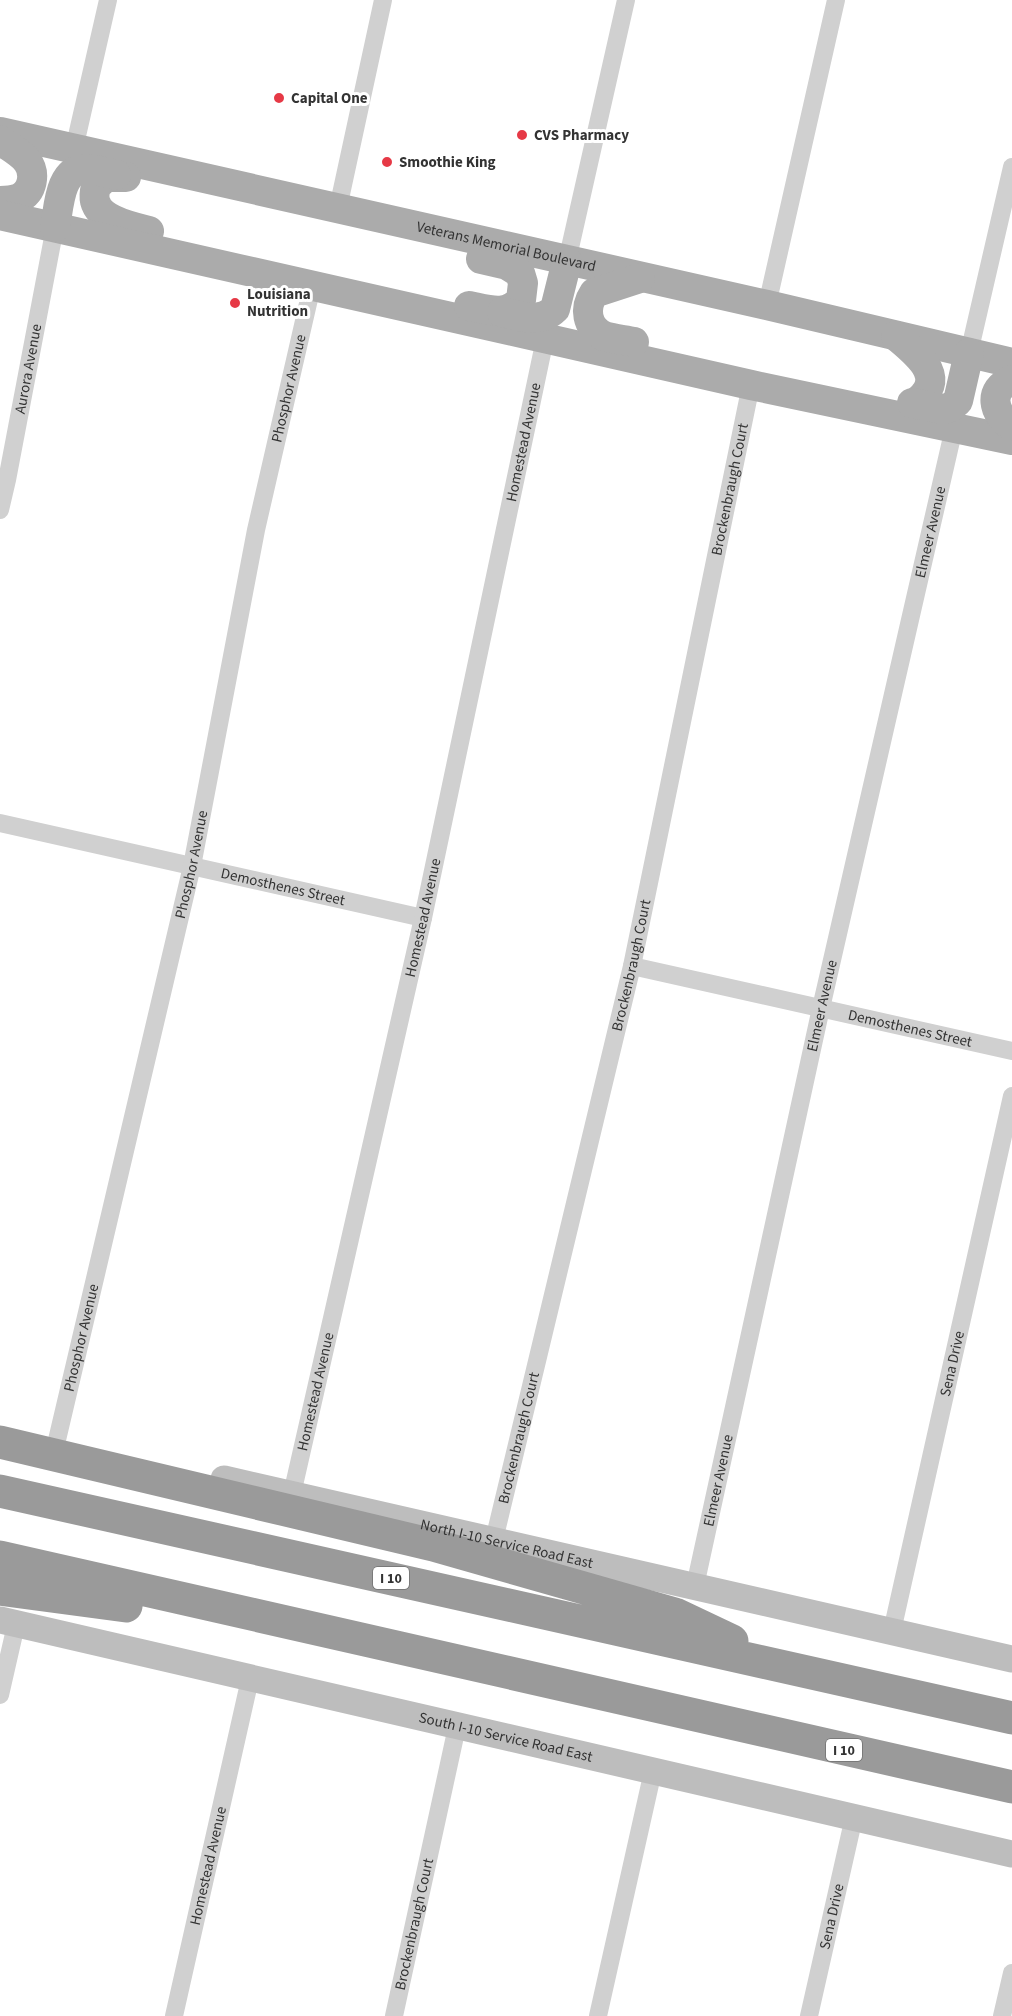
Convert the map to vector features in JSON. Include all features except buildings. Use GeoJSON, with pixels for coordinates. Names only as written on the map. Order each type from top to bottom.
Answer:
{"type":"FeatureCollection","features":[{"type":"Feature","properties":{"kind":"highway"},"geometry":{"type":"LineString","coordinates":[[0,1442],[433,1545],[597,1590],[675,1614],[782,1666]]}},
{"type":"Feature","properties":{"kind":"highway","name":"I 10"},"geometry":{"type":"LineString","coordinates":[[0,1491],[1000,1715]]}},
{"type":"Feature","properties":{"kind":"highway","name":"I 10"},"geometry":{"type":"LineString","coordinates":[[0,1557],[1012,1787]]}},
{"type":"Feature","properties":{"kind":"highway"},"geometry":{"type":"LineString","coordinates":[[0,1589],[379,1643]]}},
{"type":"Feature","properties":{"kind":"main road","name":"Veterans Memorial Boulevard"},"geometry":{"type":"LineString","coordinates":[[0,132],[767,305],[1012,363]]}},
{"type":"Feature","properties":{"kind":"main road"},"geometry":{"type":"LineString","coordinates":[[0,140],[27,161],[32,178],[28,191],[24,195],[12,200],[0,201]]}},
{"type":"Feature","properties":{"kind":"main road"},"geometry":{"type":"LineString","coordinates":[[55,227],[65,180],[72,173],[82,169],[148,182],[187,174]]}},
{"type":"Feature","properties":{"kind":"main road"},"geometry":{"type":"LineString","coordinates":[[126,177],[106,177],[96,186],[95,201],[103,213],[118,223],[170,237],[191,258]]}},
{"type":"Feature","properties":{"kind":"main road"},"geometry":{"type":"LineString","coordinates":[[0,215],[751,385],[1012,440]]}},
{"type":"Feature","properties":{"kind":"main road"},"geometry":{"type":"LineString","coordinates":[[384,219],[396,230],[423,245],[507,265],[520,273],[523,283],[521,300],[509,310],[499,312]]}},
{"type":"Feature","properties":{"kind":"main road"},"geometry":{"type":"LineString","coordinates":[[363,297],[390,292],[404,293],[523,318],[542,317],[555,309],[567,261]]}},
{"type":"Feature","properties":{"kind":"main road"},"geometry":{"type":"LineString","coordinates":[[643,278],[594,293],[587,307],[588,317],[594,328],[604,336],[672,350],[700,373]]}},
{"type":"Feature","properties":{"kind":"main road"},"geometry":{"type":"LineString","coordinates":[[896,335],[924,361],[930,372],[931,380],[928,388],[923,397],[915,403]]}},
{"type":"Feature","properties":{"kind":"main road"},"geometry":{"type":"LineString","coordinates":[[805,397],[829,386],[892,401],[943,409],[951,407],[958,401],[969,353]]}},
{"type":"Feature","properties":{"kind":"main road"},"geometry":{"type":"LineString","coordinates":[[1012,381],[1004,384],[999,390],[995,404],[1000,417],[1012,426]]}},
{"type":"Feature","properties":{"kind":"street"},"geometry":{"type":"LineString","coordinates":[[74,149],[108,0]]}},
{"type":"Feature","properties":{"kind":"street"},"geometry":{"type":"LineString","coordinates":[[338,208],[383,0]]}},
{"type":"Feature","properties":{"kind":"street"},"geometry":{"type":"LineString","coordinates":[[567,261],[626,0]]}},
{"type":"Feature","properties":{"kind":"street"},"geometry":{"type":"LineString","coordinates":[[767,305],[836,0]]}},
{"type":"Feature","properties":{"kind":"street"},"geometry":{"type":"LineString","coordinates":[[969,353],[1012,167]]}},
{"type":"Feature","properties":{"kind":"street","name":"Aurora Avenue"},"geometry":{"type":"LineString","coordinates":[[0,510],[8,480],[55,227]]}},
{"type":"Feature","properties":{"kind":"street","name":"Phosphor Avenue"},"geometry":{"type":"LineString","coordinates":[[57,1440],[192,866],[256,530],[312,286]]}},
{"type":"Feature","properties":{"kind":"street","name":"Homestead Avenue"},"geometry":{"type":"LineString","coordinates":[[292,1494],[423,918],[545,339]]}},
{"type":"Feature","properties":{"kind":"street","name":"Brockenbraugh Court"},"geometry":{"type":"LineString","coordinates":[[494,1540],[632,966],[751,385]]}},
{"type":"Feature","properties":{"kind":"street","name":"Elmeer Avenue"},"geometry":{"type":"LineString","coordinates":[[695,1586],[821,1008],[954,428]]}},
{"type":"Feature","properties":{"kind":"street","name":"Demosthenes Street"},"geometry":{"type":"LineString","coordinates":[[0,823],[423,918]]}},
{"type":"Feature","properties":{"kind":"street","name":"Demosthenes Street"},"geometry":{"type":"LineString","coordinates":[[632,966],[1012,1051]]}},
{"type":"Feature","properties":{"kind":"street","name":"Sena Drive"},"geometry":{"type":"LineString","coordinates":[[892,1631],[1012,1096]]}},
{"type":"Feature","properties":{"kind":"street","name":"North I-10 Service Road East"},"geometry":{"type":"LineString","coordinates":[[0,1427],[1012,1659]]}},
{"type":"Feature","properties":{"kind":"street"},"geometry":{"type":"LineString","coordinates":[[0,1695],[8,1623]]}},
{"type":"Feature","properties":{"kind":"street","name":"South I-10 Service Road East"},"geometry":{"type":"LineString","coordinates":[[8,1623],[1012,1854]]}},
{"type":"Feature","properties":{"kind":"street","name":"Homestead Avenue"},"geometry":{"type":"LineString","coordinates":[[174,2016],[250,1679]]}},
{"type":"Feature","properties":{"kind":"street","name":"Brockenbraugh Court"},"geometry":{"type":"LineString","coordinates":[[394,2016],[457,1727]]}},
{"type":"Feature","properties":{"kind":"street"},"geometry":{"type":"LineString","coordinates":[[598,2016],[653,1772]]}},
{"type":"Feature","properties":{"kind":"street","name":"Sena Drive"},"geometry":{"type":"LineString","coordinates":[[809,2016],[854,1817]]}},
{"type":"Feature","properties":{"kind":"street"},"geometry":{"type":"LineString","coordinates":[[1002,2016],[1012,1973]]}},
{"type":"Feature","properties":{"kind":"place","name":"Capital One"},"geometry":{"type":"Point","coordinates":[279,98]}},
{"type":"Feature","properties":{"kind":"place","name":"CVS Pharmacy"},"geometry":{"type":"Point","coordinates":[522,135]}},
{"type":"Feature","properties":{"kind":"place","name":"Smoothie King"},"geometry":{"type":"Point","coordinates":[387,162]}},
{"type":"Feature","properties":{"kind":"place","name":"Louisiana Nutrition"},"geometry":{"type":"Point","coordinates":[235,303]}}]}
